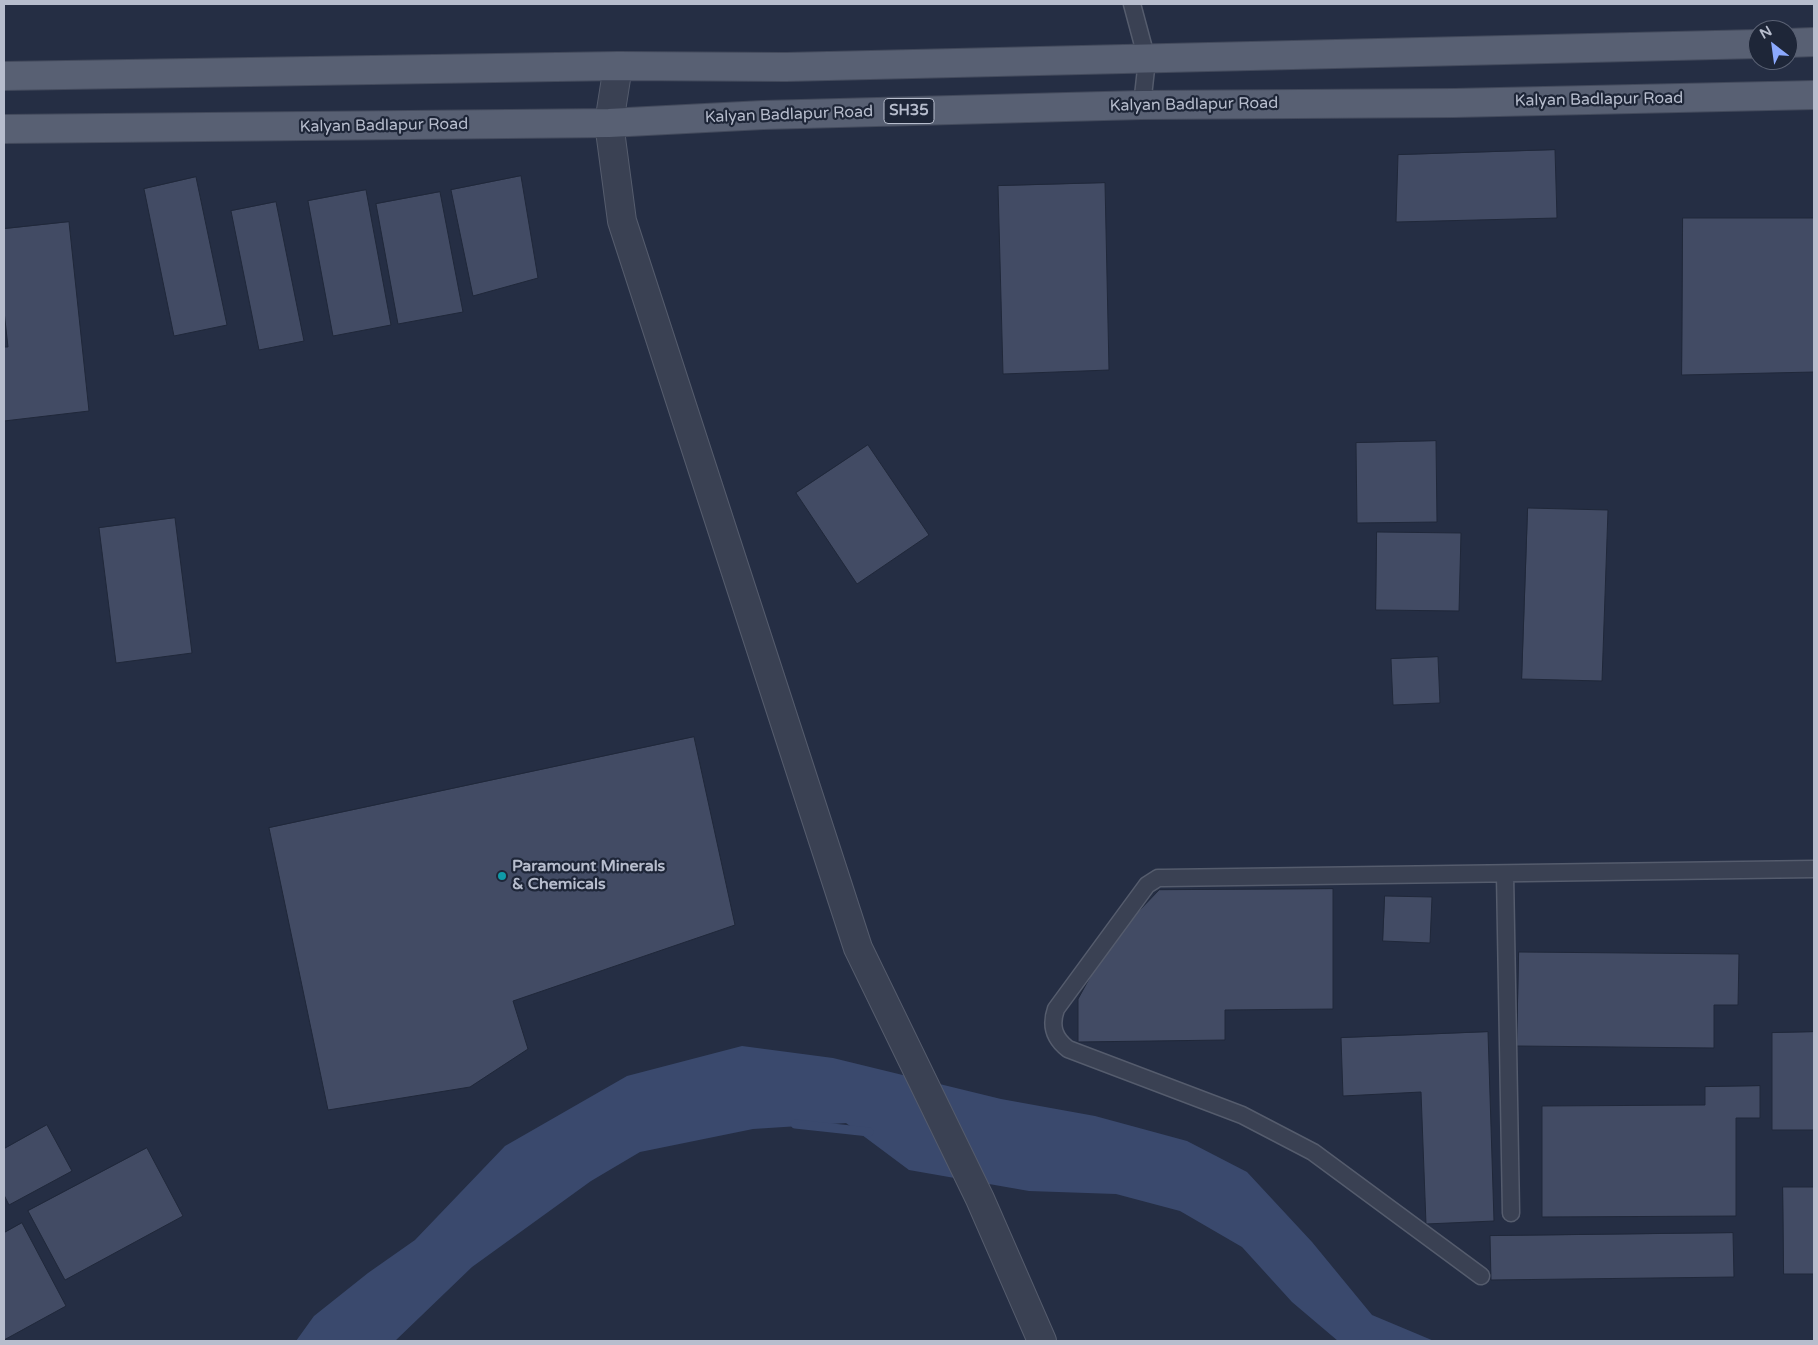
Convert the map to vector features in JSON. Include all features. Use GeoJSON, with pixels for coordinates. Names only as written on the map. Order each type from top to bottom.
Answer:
{"type":"FeatureCollection","features":[{"type":"Feature","properties":{"kind":"main road"},"geometry":{"type":"LineString","coordinates":[[1798,43],[1814,42]]}},
{"type":"Feature","properties":{"kind":"main road"},"geometry":{"type":"LineString","coordinates":[[4,76],[618,66],[786,67],[1147,60],[1277,54],[1748,44]]}},
{"type":"Feature","properties":{"kind":"main road","name":"Kalyan Badlapur Road"},"geometry":{"type":"LineString","coordinates":[[4,129],[610,123],[762,115],[1142,105],[1454,103],[1814,95]]}},
{"type":"Feature","properties":{"kind":"street"},"geometry":{"type":"LineString","coordinates":[[618,66],[610,123],[622,221],[858,948],[980,1200],[1042,1341]]}},
{"type":"Feature","properties":{"kind":"lane"},"geometry":{"type":"LineString","coordinates":[[1132,4],[1147,60],[1142,105]]}},
{"type":"Feature","properties":{"kind":"lane"},"geometry":{"type":"LineString","coordinates":[[1481,1276],[1313,1152],[1242,1115],[1068,1049],[1057,1041],[1053,1029],[1053,1017],[1056,1009],[1147,885],[1158,878],[1814,869]]}},
{"type":"Feature","properties":{"kind":"lane"},"geometry":{"type":"LineString","coordinates":[[1505,874],[1511,1213]]}},
{"type":"Feature","properties":{"kind":"water"},"geometry":{"type":"Polygon","coordinates":[[[742,1046],[833,1058],[1001,1099],[1095,1116],[1187,1141],[1247,1172],[1312,1242],[1372,1315],[1434,1341],[1338,1341],[1292,1302],[1242,1247],[1180,1211],[1116,1194],[1029,1191],[909,1170],[846,1123],[753,1129],[640,1152],[591,1181],[472,1267],[395,1341],[296,1341],[314,1316],[368,1273],[415,1240],[505,1146],[627,1076],[742,1046]]]}},
{"type":"Feature","properties":{"kind":"building"},"geometry":{"type":"Polygon","coordinates":[[[1555,150],[1557,218],[1396,222],[1398,155],[1555,150]]]}},
{"type":"Feature","properties":{"kind":"building"},"geometry":{"type":"Polygon","coordinates":[[[521,176],[538,278],[473,296],[451,190],[521,176]]]}},
{"type":"Feature","properties":{"kind":"building"},"geometry":{"type":"Polygon","coordinates":[[[196,177],[227,325],[174,336],[144,189],[196,177]]]}},
{"type":"Feature","properties":{"kind":"building"},"geometry":{"type":"Polygon","coordinates":[[[1105,183],[1109,370],[1003,374],[998,186],[1105,183]]]}},
{"type":"Feature","properties":{"kind":"building"},"geometry":{"type":"Polygon","coordinates":[[[366,190],[391,325],[333,336],[308,201],[366,190]]]}},
{"type":"Feature","properties":{"kind":"building"},"geometry":{"type":"Polygon","coordinates":[[[440,192],[463,312],[398,324],[376,204],[440,192]]]}},
{"type":"Feature","properties":{"kind":"building"},"geometry":{"type":"Polygon","coordinates":[[[276,202],[304,341],[259,350],[231,211],[276,202]]]}},
{"type":"Feature","properties":{"kind":"building"},"geometry":{"type":"Polygon","coordinates":[[[1683,218],[1814,218],[1814,372],[1682,375],[1683,218]]]}},
{"type":"Feature","properties":{"kind":"building"},"geometry":{"type":"Polygon","coordinates":[[[69,222],[89,411],[4,421],[4,347],[8,347],[4,311],[4,229],[69,222]]]}},
{"type":"Feature","properties":{"kind":"building"},"geometry":{"type":"Polygon","coordinates":[[[1436,441],[1437,522],[1357,523],[1356,443],[1436,441]]]}},
{"type":"Feature","properties":{"kind":"building"},"geometry":{"type":"Polygon","coordinates":[[[868,445],[929,535],[857,584],[796,493],[868,445]]]}},
{"type":"Feature","properties":{"kind":"building"},"geometry":{"type":"Polygon","coordinates":[[[1528,508],[1608,510],[1602,681],[1522,679],[1528,508]]]}},
{"type":"Feature","properties":{"kind":"building"},"geometry":{"type":"Polygon","coordinates":[[[175,518],[192,653],[116,663],[99,528],[175,518]]]}},
{"type":"Feature","properties":{"kind":"building"},"geometry":{"type":"Polygon","coordinates":[[[1377,532],[1461,533],[1459,611],[1376,610],[1377,532]]]}},
{"type":"Feature","properties":{"kind":"building"},"geometry":{"type":"Polygon","coordinates":[[[1438,657],[1440,703],[1393,705],[1391,659],[1438,657]]]}},
{"type":"Feature","properties":{"kind":"building","name":"Paramount Minerals & Chemicals"},"geometry":{"type":"Polygon","coordinates":[[[694,737],[735,925],[513,1001],[528,1049],[470,1087],[328,1110],[269,828],[694,737]]]}},
{"type":"Feature","properties":{"kind":"building"},"geometry":{"type":"Polygon","coordinates":[[[1333,889],[1333,1009],[1225,1010],[1225,1040],[1078,1042],[1078,999],[1110,941],[1159,890],[1333,889]]]}},
{"type":"Feature","properties":{"kind":"building"},"geometry":{"type":"Polygon","coordinates":[[[1385,896],[1432,897],[1430,943],[1383,941],[1385,896]]]}},
{"type":"Feature","properties":{"kind":"building"},"geometry":{"type":"Polygon","coordinates":[[[1519,952],[1739,954],[1738,1005],[1714,1005],[1714,1048],[1517,1046],[1519,952]]]}},
{"type":"Feature","properties":{"kind":"building"},"geometry":{"type":"Polygon","coordinates":[[[1488,1032],[1494,1221],[1426,1224],[1421,1092],[1343,1096],[1341,1038],[1488,1032]]]}},
{"type":"Feature","properties":{"kind":"building"},"geometry":{"type":"Polygon","coordinates":[[[1814,1032],[1814,1130],[1772,1130],[1772,1033],[1814,1032]]]}},
{"type":"Feature","properties":{"kind":"building"},"geometry":{"type":"Polygon","coordinates":[[[1760,1086],[1760,1118],[1736,1118],[1736,1216],[1542,1217],[1542,1106],[1705,1105],[1705,1087],[1760,1086]]]}},
{"type":"Feature","properties":{"kind":"building"},"geometry":{"type":"Polygon","coordinates":[[[47,1125],[72,1171],[9,1205],[4,1195],[4,1149],[47,1125]]]}},
{"type":"Feature","properties":{"kind":"building"},"geometry":{"type":"Polygon","coordinates":[[[147,1148],[183,1216],[65,1280],[28,1211],[147,1148]]]}},
{"type":"Feature","properties":{"kind":"building"},"geometry":{"type":"Polygon","coordinates":[[[1783,1187],[1814,1187],[1814,1274],[1784,1274],[1783,1187]]]}},
{"type":"Feature","properties":{"kind":"building"},"geometry":{"type":"Polygon","coordinates":[[[22,1223],[66,1306],[4,1340],[4,1233],[22,1223]]]}},
{"type":"Feature","properties":{"kind":"building"},"geometry":{"type":"Polygon","coordinates":[[[1733,1233],[1734,1277],[1491,1280],[1490,1236],[1733,1233]]]}},
{"type":"Feature","properties":{"kind":"waterway"},"geometry":{"type":"LineString","coordinates":[[795,1124],[869,1132]]}},
{"type":"Feature","properties":{"kind":"place","name":"Paramount Minerals & Chemicals"},"geometry":{"type":"Point","coordinates":[502,876]}}]}
